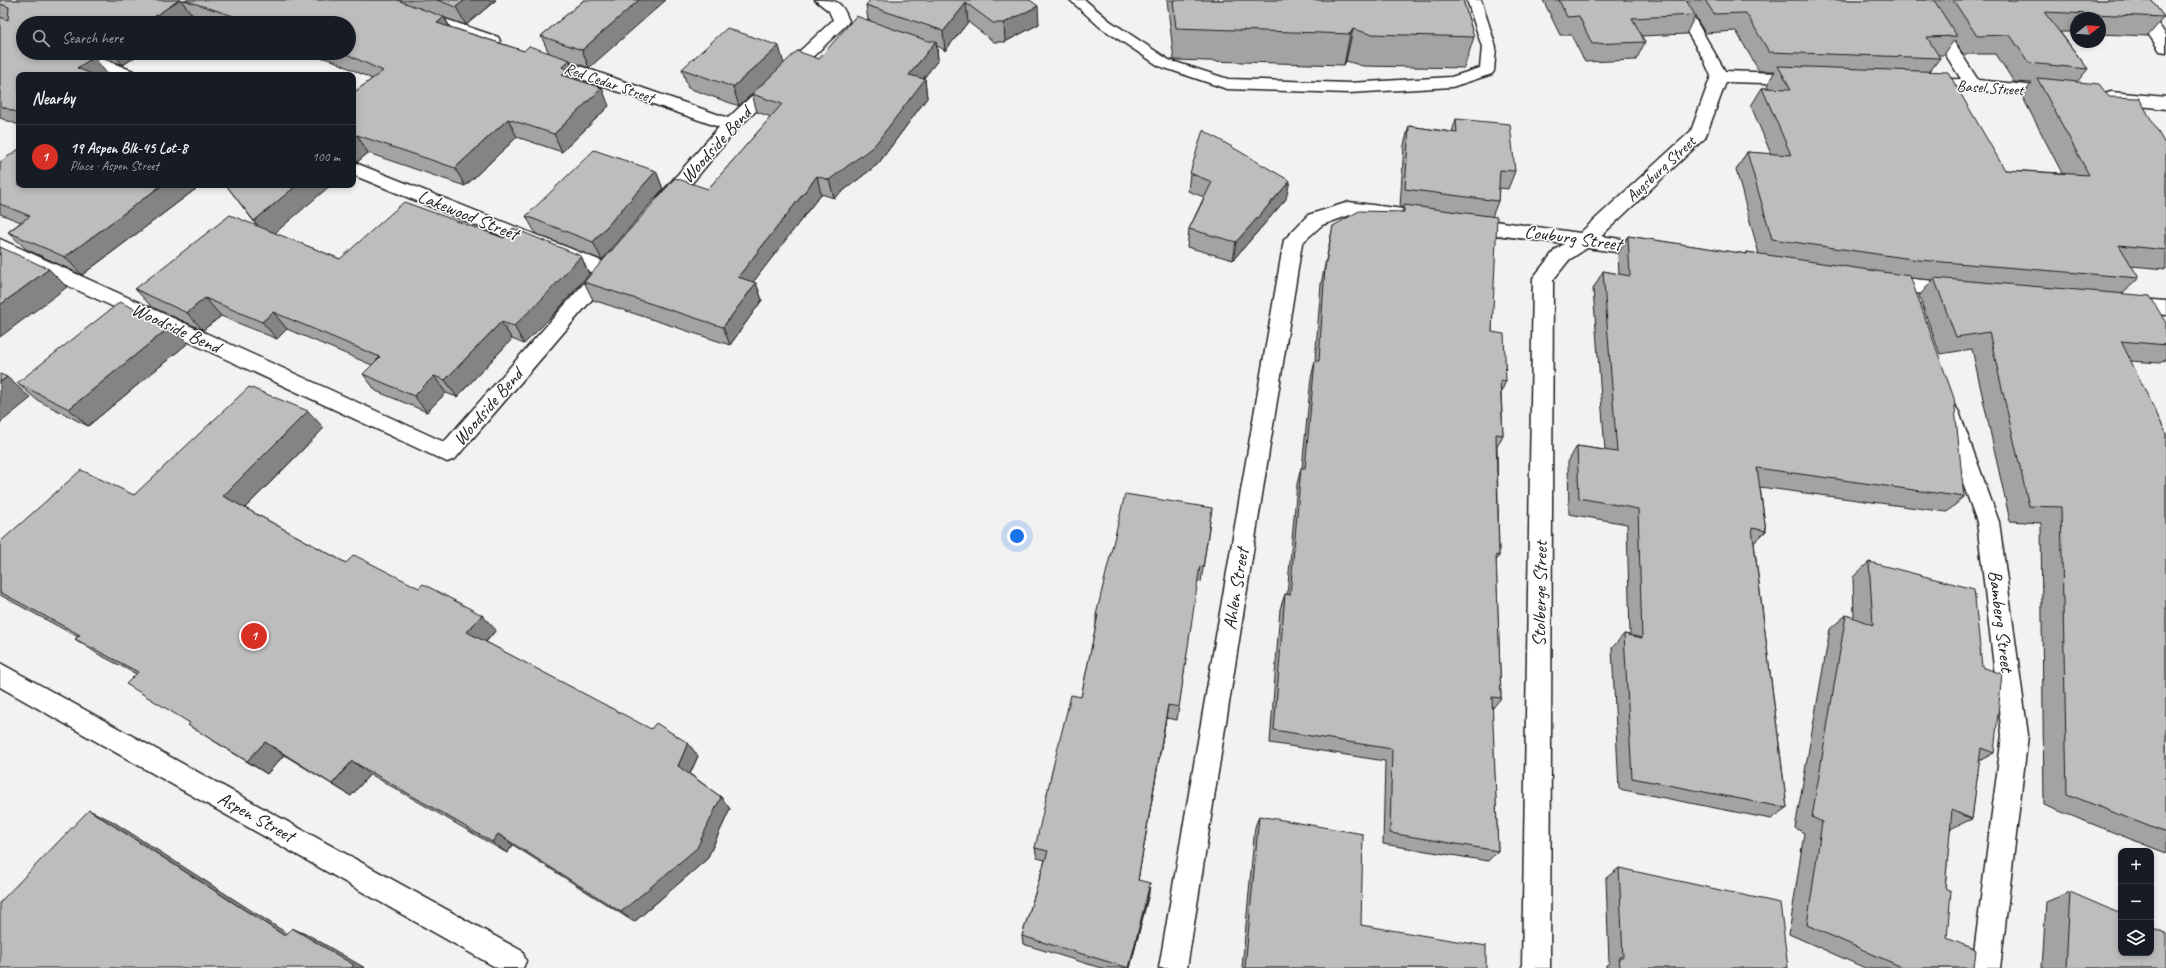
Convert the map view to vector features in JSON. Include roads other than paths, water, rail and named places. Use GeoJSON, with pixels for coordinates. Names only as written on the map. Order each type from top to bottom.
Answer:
{"type":"FeatureCollection","features":[{"type":"Feature","properties":{"kind":"street"},"geometry":{"type":"LineString","coordinates":[[374,0],[508,47]]}},
{"type":"Feature","properties":{"kind":"street","name":"Woodside Bend"},"geometry":{"type":"LineString","coordinates":[[656,213],[730,125],[848,23],[835,6],[822,0]]}},
{"type":"Feature","properties":{"kind":"street"},"geometry":{"type":"LineString","coordinates":[[1676,0],[1712,60],[1718,76],[1814,80]]}},
{"type":"Feature","properties":{"kind":"street"},"geometry":{"type":"LineString","coordinates":[[1919,0],[1974,85]]}},
{"type":"Feature","properties":{"kind":"street"},"geometry":{"type":"LineString","coordinates":[[2133,0],[2166,47]]}},
{"type":"Feature","properties":{"kind":"street","name":"Red Cedar Street"},"geometry":{"type":"LineString","coordinates":[[530,55],[730,125]]}},
{"type":"Feature","properties":{"kind":"street"},"geometry":{"type":"LineString","coordinates":[[90,60],[120,72]]}},
{"type":"Feature","properties":{"kind":"street","name":"Augsburg Street"},"geometry":{"type":"LineString","coordinates":[[1585,240],[1699,134],[1718,76]]}},
{"type":"Feature","properties":{"kind":"street","name":"Basel Street"},"geometry":{"type":"LineString","coordinates":[[1910,83],[1974,85],[2074,94]]}},
{"type":"Feature","properties":{"kind":"street"},"geometry":{"type":"LineString","coordinates":[[2097,97],[2166,103]]}},
{"type":"Feature","properties":{"kind":"street","name":"Lakewood Street"},"geometry":{"type":"LineString","coordinates":[[356,169],[606,271]]}},
{"type":"Feature","properties":{"kind":"street","name":"Ahlen Street"},"geometry":{"type":"LineString","coordinates":[[1173,968],[1293,240],[1315,220],[1349,208],[1420,218]]}},
{"type":"Feature","properties":{"kind":"street","name":"Couburg Street"},"geometry":{"type":"LineString","coordinates":[[1451,222],[1670,252]]}},
{"type":"Feature","properties":{"kind":"street","name":"Stolberge Street"},"geometry":{"type":"LineString","coordinates":[[1536,968],[1543,278],[1562,255],[1585,240]]}},
{"type":"Feature","properties":{"kind":"street","name":"Woodside Bend"},"geometry":{"type":"LineString","coordinates":[[0,246],[447,454],[620,254]]}},
{"type":"Feature","properties":{"kind":"street"},"geometry":{"type":"LineString","coordinates":[[1865,280],[1904,286],[1975,292]]}},
{"type":"Feature","properties":{"kind":"street"},"geometry":{"type":"LineString","coordinates":[[1904,286],[1912,308]]}},
{"type":"Feature","properties":{"kind":"street"},"geometry":{"type":"LineString","coordinates":[[2110,303],[2166,308]]}},
{"type":"Feature","properties":{"kind":"street","name":"Bamberg Street"},"geometry":{"type":"LineString","coordinates":[[1940,390],[1988,522],[2015,734],[1986,968]]}},
{"type":"Feature","properties":{"kind":"street","name":"Aspen Street"},"geometry":{"type":"LineString","coordinates":[[0,674],[512,961]]}},
{"type":"Feature","properties":{"kind":"lane"},"geometry":{"type":"LineString","coordinates":[[1077,0],[1104,24],[1164,62],[1227,84],[1349,88],[1452,82],[1487,72],[1489,46],[1474,0]]}},
{"type":"Feature","properties":{"kind":"place","name":"19 Aspen Blk-45 Lot-8"},"geometry":{"type":"Point","coordinates":[254,636]}}]}
